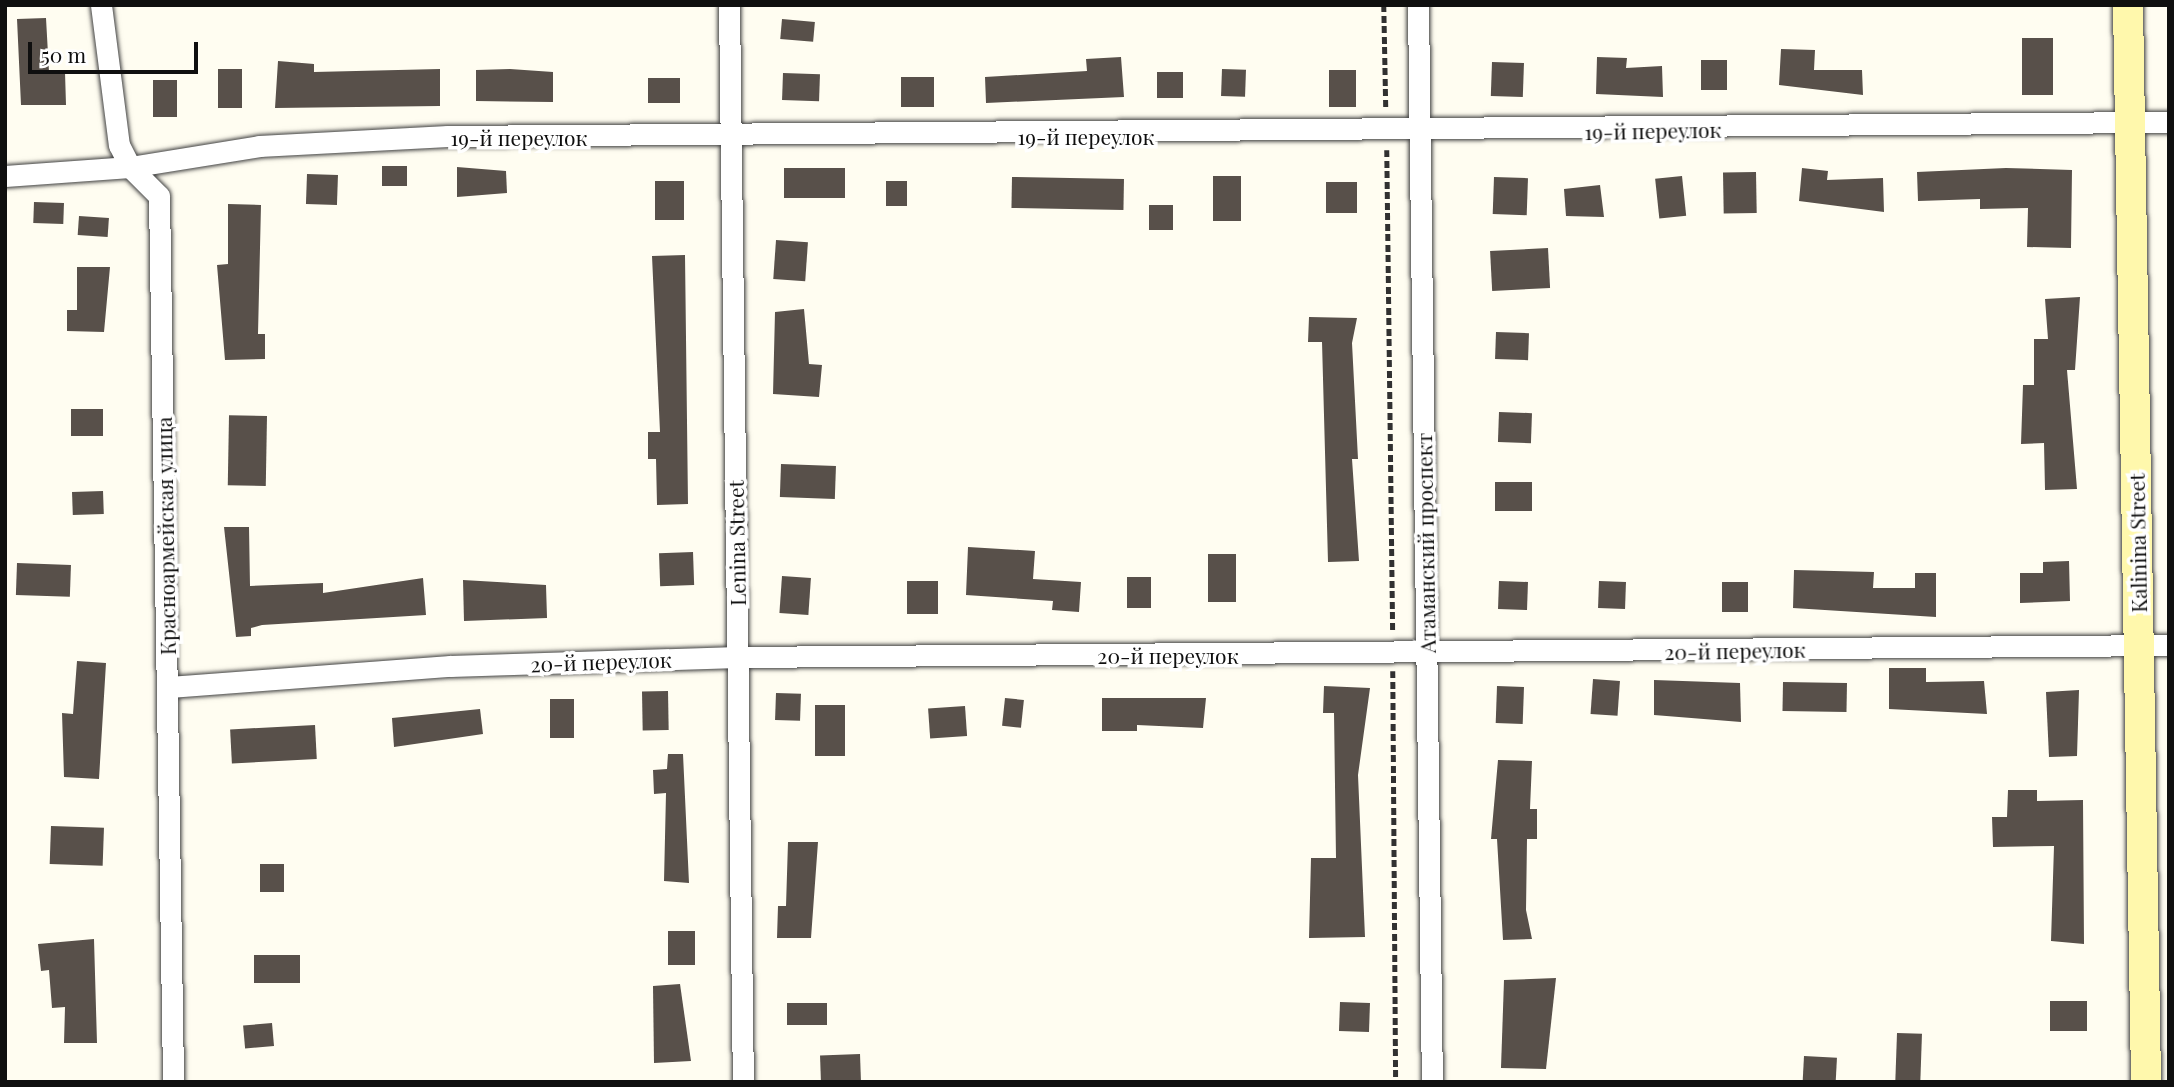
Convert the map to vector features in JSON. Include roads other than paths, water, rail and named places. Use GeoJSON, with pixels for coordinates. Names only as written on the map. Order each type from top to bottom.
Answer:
{"type":"FeatureCollection","features":[{"type":"Feature","properties":{"kind":"main road","name":"Kalinina Street"},"geometry":{"type":"LineString","coordinates":[[2128,5],[2146,1082]]}},
{"type":"Feature","properties":{"kind":"street","name":"Красноармейская улица"},"geometry":{"type":"LineString","coordinates":[[101,5],[113,114],[130,167],[159,196],[169,687],[173,1082]]}},
{"type":"Feature","properties":{"kind":"street","name":"Lenina Street"},"geometry":{"type":"LineString","coordinates":[[729,5],[743,1082]]}},
{"type":"Feature","properties":{"kind":"street","name":"Атаманский проспект"},"geometry":{"type":"LineString","coordinates":[[1418,5],[1432,1082]]}},
{"type":"Feature","properties":{"kind":"street","name":"19-й переулок"},"geometry":{"type":"LineString","coordinates":[[5,176],[130,167],[259,146],[448,136],[730,138],[1419,133],[2169,122]]}},
{"type":"Feature","properties":{"kind":"street","name":"20-й переулок"},"geometry":{"type":"LineString","coordinates":[[169,687],[450,666],[738,657],[1427,654],[2169,645]]}}]}
